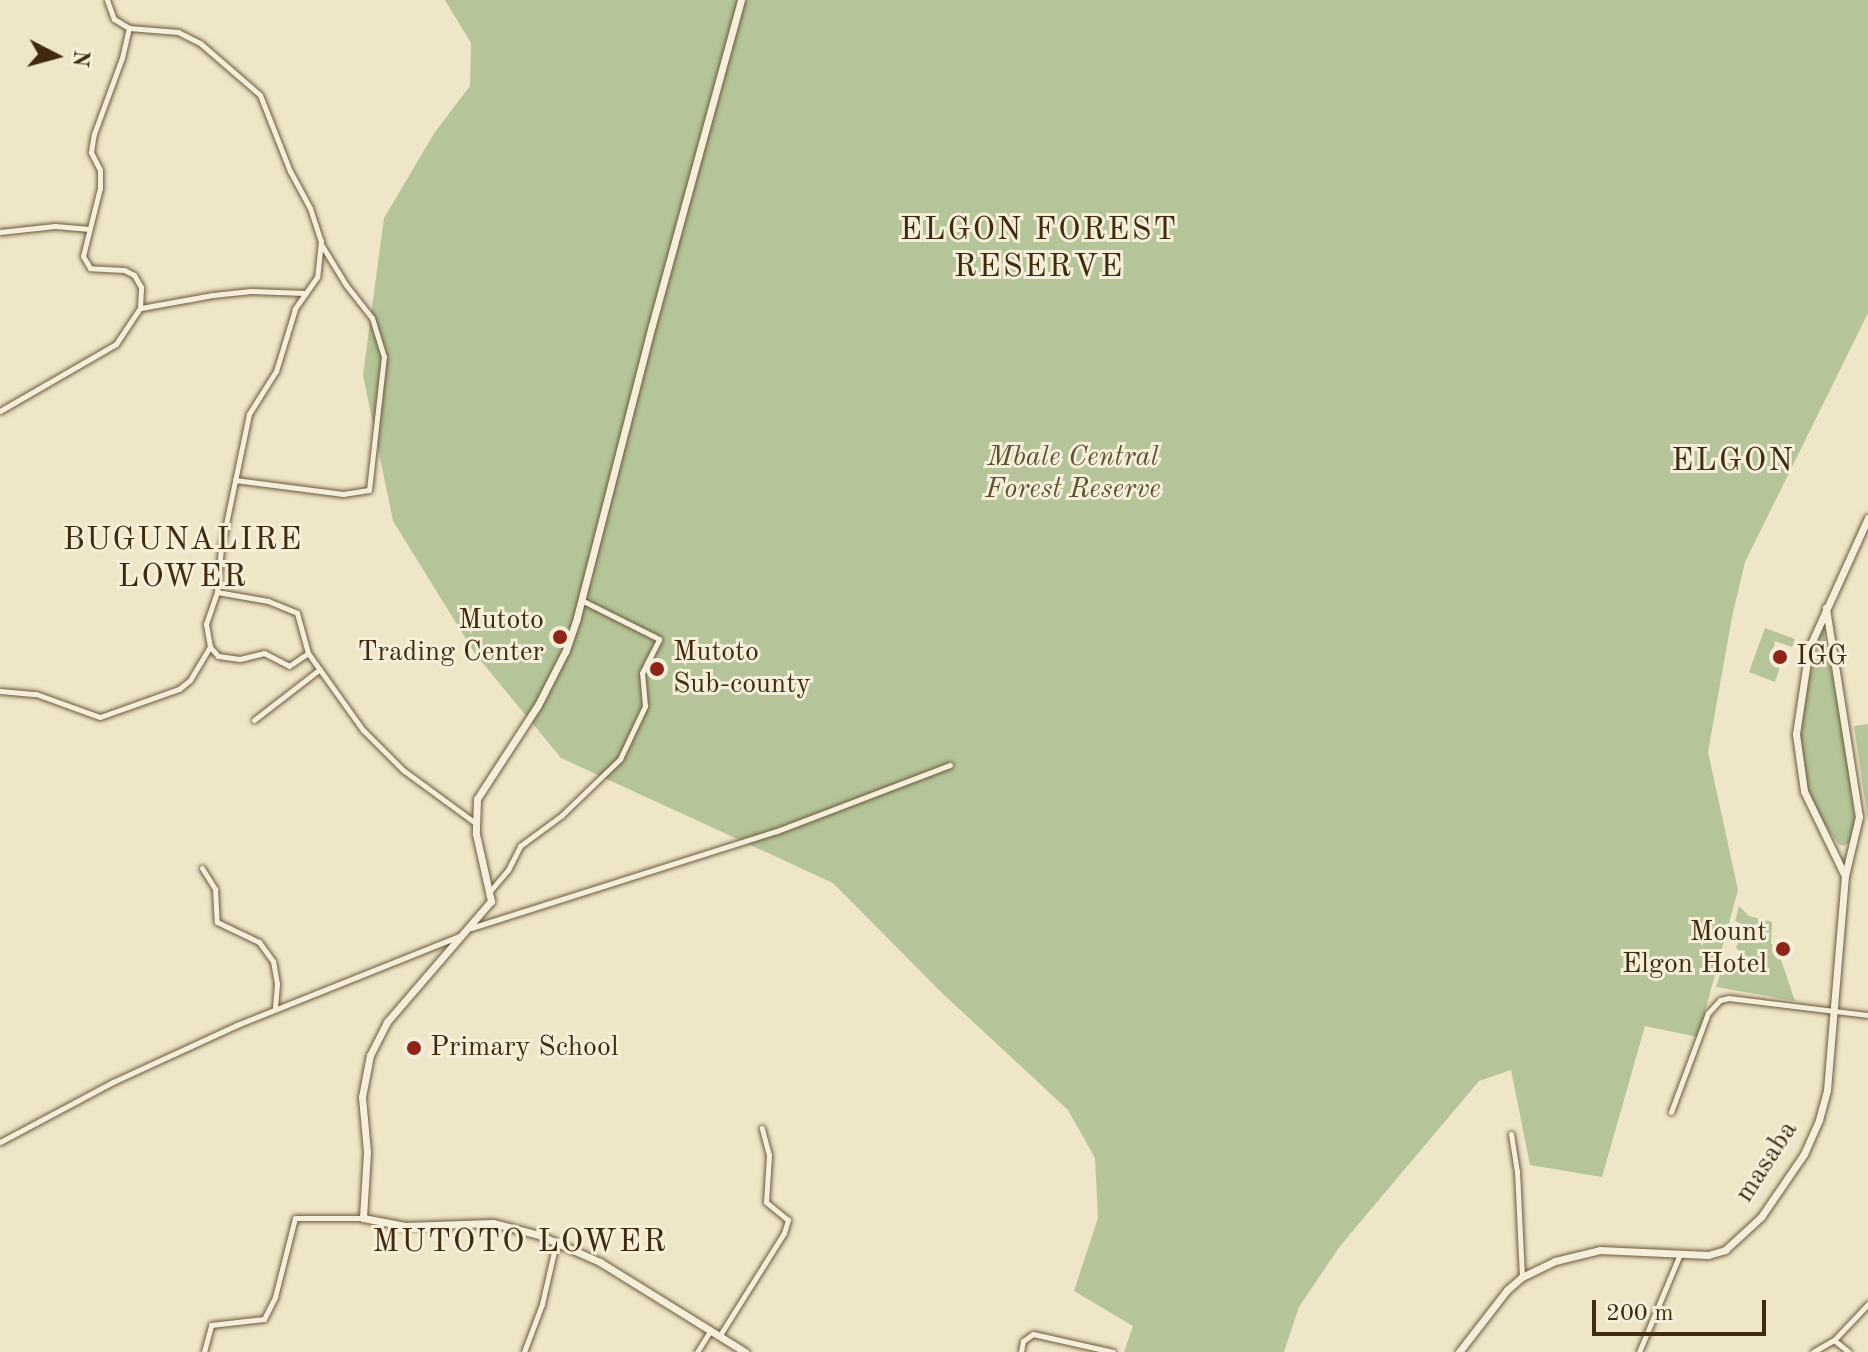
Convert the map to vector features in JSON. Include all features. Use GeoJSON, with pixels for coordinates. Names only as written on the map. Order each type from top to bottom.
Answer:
{"type":"FeatureCollection","features":[{"type":"Feature","properties":{"kind":"street"},"geometry":{"type":"LineString","coordinates":[[107,0],[114,19],[129,28],[188,35],[249,83],[270,116],[290,171],[310,208],[321,244],[346,285],[372,318],[384,357],[369,490],[343,494],[235,480]]}},
{"type":"Feature","properties":{"kind":"street"},"geometry":{"type":"LineString","coordinates":[[363,1218],[367,1152],[362,1083],[370,1055],[387,1022],[489,905],[491,890],[474,822],[481,790],[538,705],[559,665],[581,600],[741,0]]}},
{"type":"Feature","properties":{"kind":"street"},"geometry":{"type":"LineString","coordinates":[[0,411],[123,339],[140,308],[141,287],[134,275],[124,270],[100,270],[85,265],[87,229],[100,177],[91,152],[94,134],[122,58],[129,28]]}},
{"type":"Feature","properties":{"kind":"street"},"geometry":{"type":"LineString","coordinates":[[0,232],[55,226],[87,229]]}},
{"type":"Feature","properties":{"kind":"street"},"geometry":{"type":"LineString","coordinates":[[0,691],[36,694],[100,717],[179,689],[190,680],[210,647],[206,624],[217,592],[221,548],[249,414],[276,371],[289,321],[317,277],[321,244]]}},
{"type":"Feature","properties":{"kind":"street"},"geometry":{"type":"LineString","coordinates":[[140,308],[200,296],[251,291],[305,293]]}},
{"type":"Feature","properties":{"kind":"street"},"geometry":{"type":"LineString","coordinates":[[1845,876],[1804,791],[1796,734],[1809,648],[1868,518]]}},
{"type":"Feature","properties":{"kind":"street"},"geometry":{"type":"LineString","coordinates":[[217,592],[257,598],[294,611],[308,653],[363,730],[403,770],[474,822]]}},
{"type":"Feature","properties":{"kind":"street"},"geometry":{"type":"LineString","coordinates":[[491,890],[508,870],[520,846],[562,815],[614,766],[645,706],[642,673],[659,639],[581,600]]}},
{"type":"Feature","properties":{"kind":"street"},"geometry":{"type":"LineString","coordinates":[[1826,608],[1858,793],[1859,817],[1845,876]]}},
{"type":"Feature","properties":{"kind":"street"},"geometry":{"type":"LineString","coordinates":[[210,647],[225,658],[264,653],[284,666],[308,653]]}},
{"type":"Feature","properties":{"kind":"street"},"geometry":{"type":"LineString","coordinates":[[254,720],[320,669]]}},
{"type":"Feature","properties":{"kind":"street"},"geometry":{"type":"LineString","coordinates":[[0,1142],[113,1082],[275,1009],[468,931],[777,831],[950,765]]}},
{"type":"Feature","properties":{"kind":"street"},"geometry":{"type":"LineString","coordinates":[[1833,847],[1854,847]]}},
{"type":"Feature","properties":{"kind":"street"},"geometry":{"type":"LineString","coordinates":[[202,868],[215,889],[217,922],[259,942],[273,961],[277,984],[275,1009]]}},
{"type":"Feature","properties":{"kind":"street","name":"masaba"},"geometry":{"type":"LineString","coordinates":[[1459,1352],[1482,1318],[1522,1277],[1555,1261],[1600,1250],[1708,1255],[1725,1250],[1776,1199],[1804,1154],[1819,1120],[1827,1090],[1845,876]]}},
{"type":"Feature","properties":{"kind":"street"},"geometry":{"type":"LineString","coordinates":[[1671,1112],[1708,1013],[1720,1000],[1729,998],[1868,1015]]}},
{"type":"Feature","properties":{"kind":"street"},"geometry":{"type":"LineString","coordinates":[[720,1335],[784,1233],[788,1220],[766,1202],[769,1155],[762,1128]]}},
{"type":"Feature","properties":{"kind":"street"},"geometry":{"type":"LineString","coordinates":[[1511,1134],[1518,1183],[1522,1277]]}},
{"type":"Feature","properties":{"kind":"street"},"geometry":{"type":"LineString","coordinates":[[204,1352],[211,1325],[264,1319],[275,1297],[295,1218],[363,1218],[405,1226],[493,1223],[557,1242],[600,1262],[745,1352]]}},
{"type":"Feature","properties":{"kind":"street"},"geometry":{"type":"LineString","coordinates":[[524,1352],[542,1304],[557,1242]]}},
{"type":"Feature","properties":{"kind":"street"},"geometry":{"type":"LineString","coordinates":[[1639,1352],[1680,1254]]}},
{"type":"Feature","properties":{"kind":"street"},"geometry":{"type":"LineString","coordinates":[[1813,1352],[1834,1340],[1868,1304]]}},
{"type":"Feature","properties":{"kind":"street"},"geometry":{"type":"LineString","coordinates":[[697,1352],[711,1329]]}},
{"type":"Feature","properties":{"kind":"street"},"geometry":{"type":"LineString","coordinates":[[1021,1352],[1023,1341],[1033,1334],[1113,1352]]}},
{"type":"Feature","properties":{"kind":"street"},"geometry":{"type":"LineString","coordinates":[[1834,1340],[1849,1352]]}},
{"type":"Feature","properties":{"kind":"green space","name":"Mbale Central Forest Reserve"},"geometry":{"type":"Polygon","coordinates":[[[445,0],[1868,0],[1868,313],[1745,562],[1708,752],[1738,890],[1698,1037],[1645,1026],[1602,1177],[1530,1165],[1511,1070],[1479,1081],[1340,1246],[1299,1307],[1284,1352],[1124,1352],[1133,1326],[1074,1291],[1098,1218],[1095,1158],[1068,1110],[942,993],[833,883],[561,758],[476,655],[393,521],[363,375],[384,218],[435,132],[470,86],[471,43],[445,0]]]}},
{"type":"Feature","properties":{"kind":"green space"},"geometry":{"type":"Polygon","coordinates":[[[1822,624],[1844,736],[1855,821],[1850,842],[1843,846],[1838,844],[1810,802],[1799,735],[1813,653],[1822,624]]]}},
{"type":"Feature","properties":{"kind":"green space"},"geometry":{"type":"Polygon","coordinates":[[[1765,628],[1795,639],[1792,647],[1775,641],[1771,660],[1781,664],[1775,682],[1749,672],[1765,628]]]}},
{"type":"Feature","properties":{"kind":"green space"},"geometry":{"type":"Polygon","coordinates":[[[1868,724],[1868,822],[1854,726],[1868,724]]]}},
{"type":"Feature","properties":{"kind":"green space"},"geometry":{"type":"Polygon","coordinates":[[[1739,906],[1749,916],[1772,922],[1771,944],[1776,945],[1795,1001],[1716,987],[1722,969],[1729,972],[1742,956],[1736,947],[1739,941],[1745,942],[1747,931],[1746,926],[1735,921],[1739,906]]]}},
{"type":"Feature","properties":{"kind":"place","name":"Mutoto Trading Center"},"geometry":{"type":"Point","coordinates":[560,637]}},
{"type":"Feature","properties":{"kind":"place","name":"IGG"},"geometry":{"type":"Point","coordinates":[1780,657]}},
{"type":"Feature","properties":{"kind":"place","name":"Mutoto Sub-county"},"geometry":{"type":"Point","coordinates":[657,669]}},
{"type":"Feature","properties":{"kind":"place","name":"Mount Elgon Hotel"},"geometry":{"type":"Point","coordinates":[1783,949]}},
{"type":"Feature","properties":{"kind":"place","name":"Primary School"},"geometry":{"type":"Point","coordinates":[414,1048]}},
{"type":"Feature","properties":{"kind":"district","name":"ELGON FOREST RESERVE"},"geometry":{"type":"Point","coordinates":[1039,250]}},
{"type":"Feature","properties":{"kind":"district","name":"ELGON"},"geometry":{"type":"Point","coordinates":[1733,462]}},
{"type":"Feature","properties":{"kind":"district","name":"BUGUNALIRE LOWER"},"geometry":{"type":"Point","coordinates":[183,560]}},
{"type":"Feature","properties":{"kind":"district","name":"MUTOTO LOWER"},"geometry":{"type":"Point","coordinates":[520,1243]}}]}
